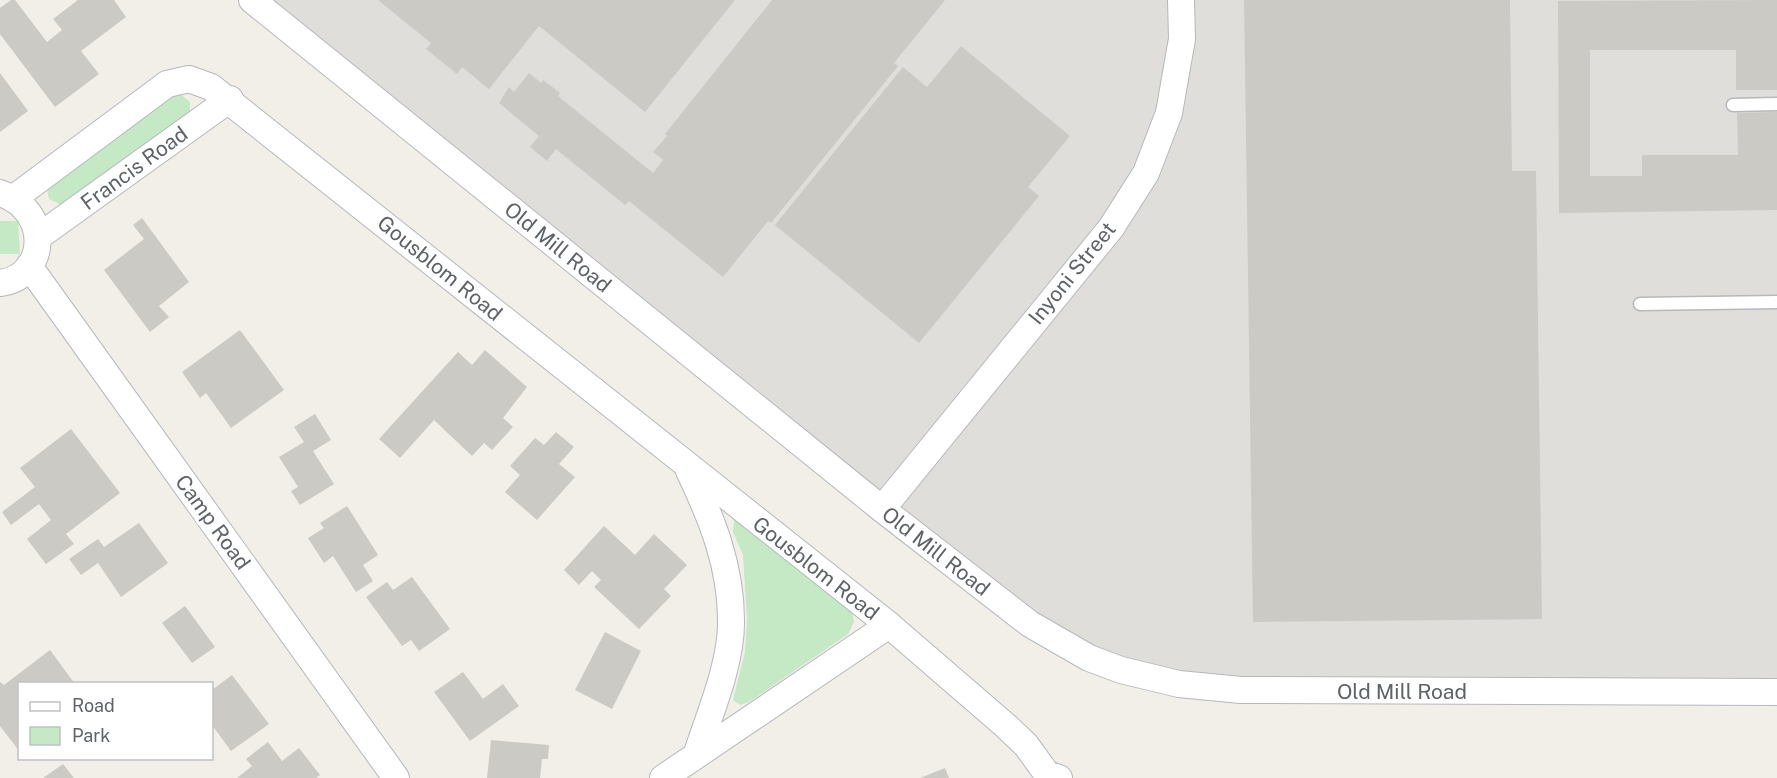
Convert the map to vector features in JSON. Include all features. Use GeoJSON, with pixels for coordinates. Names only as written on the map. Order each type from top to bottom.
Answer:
{"type":"FeatureCollection","features":[{"type":"Feature","properties":{"kind":"street","name":"Old Mill Road"},"geometry":{"type":"LineString","coordinates":[[252,0],[882,509],[1030,624],[1059,642],[1121,670],[1169,682],[1241,690],[1777,692]]}},
{"type":"Feature","properties":{"kind":"street","name":"Inyoni Street"},"geometry":{"type":"LineString","coordinates":[[882,509],[1111,228],[1146,172],[1169,113],[1182,39],[1181,0]]}},
{"type":"Feature","properties":{"kind":"street","name":"Gousblom Road"},"geometry":{"type":"LineString","coordinates":[[7,196],[166,84],[189,79],[212,87],[230,99],[889,626],[1006,726],[1026,746],[1050,777]]}},
{"type":"Feature","properties":{"kind":"street","name":"Francis Road"},"geometry":{"type":"LineString","coordinates":[[38,237],[230,99]]}},
{"type":"Feature","properties":{"kind":"street"},"geometry":{"type":"LineString","coordinates":[[0,283],[18,276],[29,266],[36,252],[38,237],[31,214],[7,196]]}},
{"type":"Feature","properties":{"kind":"street","name":"Camp Road"},"geometry":{"type":"LineString","coordinates":[[29,266],[396,778]]}},
{"type":"Feature","properties":{"kind":"street","name":"Gousblom Road"},"geometry":{"type":"LineString","coordinates":[[687,465],[709,513],[726,567],[731,622],[722,677],[697,753]]}},
{"type":"Feature","properties":{"kind":"street","name":"Gousblom Road"},"geometry":{"type":"LineString","coordinates":[[663,778],[889,626]]}},
{"type":"Feature","properties":{"kind":"lane"},"geometry":{"type":"LineString","coordinates":[[1733,105],[1777,104]]}},
{"type":"Feature","properties":{"kind":"lane"},"geometry":{"type":"LineString","coordinates":[[1641,304],[1777,302]]}},
{"type":"Feature","properties":{"kind":"shaded area"},"geometry":{"type":"Polygon","coordinates":[[[252,0],[1777,0],[1777,692],[1241,690],[1089,658],[252,0]]]}},
{"type":"Feature","properties":{"kind":"green space"},"geometry":{"type":"Polygon","coordinates":[[[180,94],[190,102],[190,115],[62,205],[49,199],[47,189],[171,95],[180,94]]]}},
{"type":"Feature","properties":{"kind":"green space"},"geometry":{"type":"Polygon","coordinates":[[[0,221],[18,221],[20,254],[0,254],[0,221]]]}},
{"type":"Feature","properties":{"kind":"green space"},"geometry":{"type":"Polygon","coordinates":[[[734,520],[744,520],[852,611],[854,622],[848,634],[749,702],[740,705],[733,700],[745,652],[747,619],[743,555],[733,532],[734,520]]]}},
{"type":"Feature","properties":{"kind":"building"},"geometry":{"type":"Polygon","coordinates":[[[11,0],[15,0],[47,42],[62,30],[53,19],[78,0],[114,0],[126,17],[81,51],[99,74],[55,107],[0,34],[0,8],[11,0]]]}},
{"type":"Feature","properties":{"kind":"building"},"geometry":{"type":"Polygon","coordinates":[[[378,0],[735,0],[645,112],[539,26],[489,89],[462,67],[457,74],[426,49],[431,43],[378,0]]]}},
{"type":"Feature","properties":{"kind":"building"},"geometry":{"type":"Polygon","coordinates":[[[772,0],[945,0],[894,63],[898,66],[771,223],[768,221],[723,277],[629,201],[625,205],[556,149],[547,161],[530,147],[539,136],[499,103],[509,87],[514,92],[529,73],[541,83],[543,80],[560,93],[558,96],[653,173],[663,160],[653,152],[667,136],[665,134],[772,0]]]}},
{"type":"Feature","properties":{"kind":"building"},"geometry":{"type":"Polygon","coordinates":[[[1244,0],[1510,0],[1512,171],[1536,171],[1542,619],[1253,622],[1244,0]]]}},
{"type":"Feature","properties":{"kind":"building"},"geometry":{"type":"Polygon","coordinates":[[[1777,0],[1777,90],[1736,90],[1736,50],[1590,50],[1590,176],[1642,176],[1642,155],[1738,155],[1737,113],[1777,112],[1777,210],[1559,213],[1558,1],[1777,0]]]}},
{"type":"Feature","properties":{"kind":"building"},"geometry":{"type":"Polygon","coordinates":[[[961,46],[1070,136],[1028,187],[1039,196],[919,343],[775,225],[903,67],[927,87],[961,46]]]}},
{"type":"Feature","properties":{"kind":"building"},"geometry":{"type":"Polygon","coordinates":[[[0,73],[28,111],[0,132],[0,73]]]}},
{"type":"Feature","properties":{"kind":"building"},"geometry":{"type":"Polygon","coordinates":[[[142,218],[189,282],[159,306],[169,317],[150,332],[104,270],[144,239],[133,225],[142,218]]]}},
{"type":"Feature","properties":{"kind":"building"},"geometry":{"type":"Polygon","coordinates":[[[240,330],[284,390],[231,428],[206,393],[200,398],[182,372],[240,330]]]}},
{"type":"Feature","properties":{"kind":"building"},"geometry":{"type":"Polygon","coordinates":[[[485,350],[527,387],[503,418],[513,427],[492,450],[484,443],[472,456],[434,420],[400,458],[379,439],[458,352],[472,365],[485,350]]]}},
{"type":"Feature","properties":{"kind":"building"},"geometry":{"type":"Polygon","coordinates":[[[315,414],[331,440],[313,451],[334,484],[300,505],[291,491],[298,487],[279,457],[304,442],[294,427],[315,414]]]}},
{"type":"Feature","properties":{"kind":"building"},"geometry":{"type":"Polygon","coordinates":[[[71,429],[120,493],[66,534],[74,544],[46,564],[27,539],[51,520],[39,504],[11,525],[2,512],[35,487],[20,468],[71,429]]]}},
{"type":"Feature","properties":{"kind":"building"},"geometry":{"type":"Polygon","coordinates":[[[556,432],[574,447],[559,464],[575,477],[537,520],[505,492],[520,475],[510,466],[535,438],[544,445],[556,432]]]}},
{"type":"Feature","properties":{"kind":"building"},"geometry":{"type":"Polygon","coordinates":[[[347,506],[378,555],[363,565],[373,581],[356,592],[333,556],[324,563],[308,538],[324,528],[320,523],[347,506]]]}},
{"type":"Feature","properties":{"kind":"building"},"geometry":{"type":"Polygon","coordinates":[[[139,523],[168,563],[121,597],[98,563],[81,575],[69,559],[98,539],[104,547],[139,523]]]}},
{"type":"Feature","properties":{"kind":"building"},"geometry":{"type":"Polygon","coordinates":[[[604,526],[635,555],[654,534],[687,565],[664,589],[671,596],[639,629],[594,587],[601,580],[592,571],[579,585],[564,570],[604,526]]]}},
{"type":"Feature","properties":{"kind":"building"},"geometry":{"type":"Polygon","coordinates":[[[412,577],[450,629],[419,651],[411,640],[402,646],[366,597],[387,582],[393,590],[412,577]]]}},
{"type":"Feature","properties":{"kind":"building"},"geometry":{"type":"Polygon","coordinates":[[[185,606],[215,647],[192,663],[162,623],[185,606]]]}},
{"type":"Feature","properties":{"kind":"building"},"geometry":{"type":"Polygon","coordinates":[[[605,632],[641,651],[612,709],[575,690],[605,632]]]}},
{"type":"Feature","properties":{"kind":"building"},"geometry":{"type":"Polygon","coordinates":[[[50,650],[74,682],[18,682],[18,749],[0,726],[0,682],[4,685],[50,650]]]}},
{"type":"Feature","properties":{"kind":"building"},"geometry":{"type":"Polygon","coordinates":[[[463,672],[483,699],[503,684],[519,706],[470,741],[434,692],[463,672]]]}},
{"type":"Feature","properties":{"kind":"building"},"geometry":{"type":"Polygon","coordinates":[[[232,675],[269,724],[231,751],[213,726],[213,689],[232,675]]]}},
{"type":"Feature","properties":{"kind":"building"},"geometry":{"type":"Polygon","coordinates":[[[491,740],[549,745],[548,759],[542,759],[540,778],[487,778],[491,740]]]}},
{"type":"Feature","properties":{"kind":"building"},"geometry":{"type":"Polygon","coordinates":[[[268,742],[282,761],[299,748],[320,775],[316,778],[237,778],[252,766],[246,759],[268,742]]]}},
{"type":"Feature","properties":{"kind":"building"},"geometry":{"type":"Polygon","coordinates":[[[63,764],[74,778],[43,778],[63,764]]]}},
{"type":"Feature","properties":{"kind":"building"},"geometry":{"type":"Polygon","coordinates":[[[945,768],[949,778],[920,778],[945,768]]]}}]}
